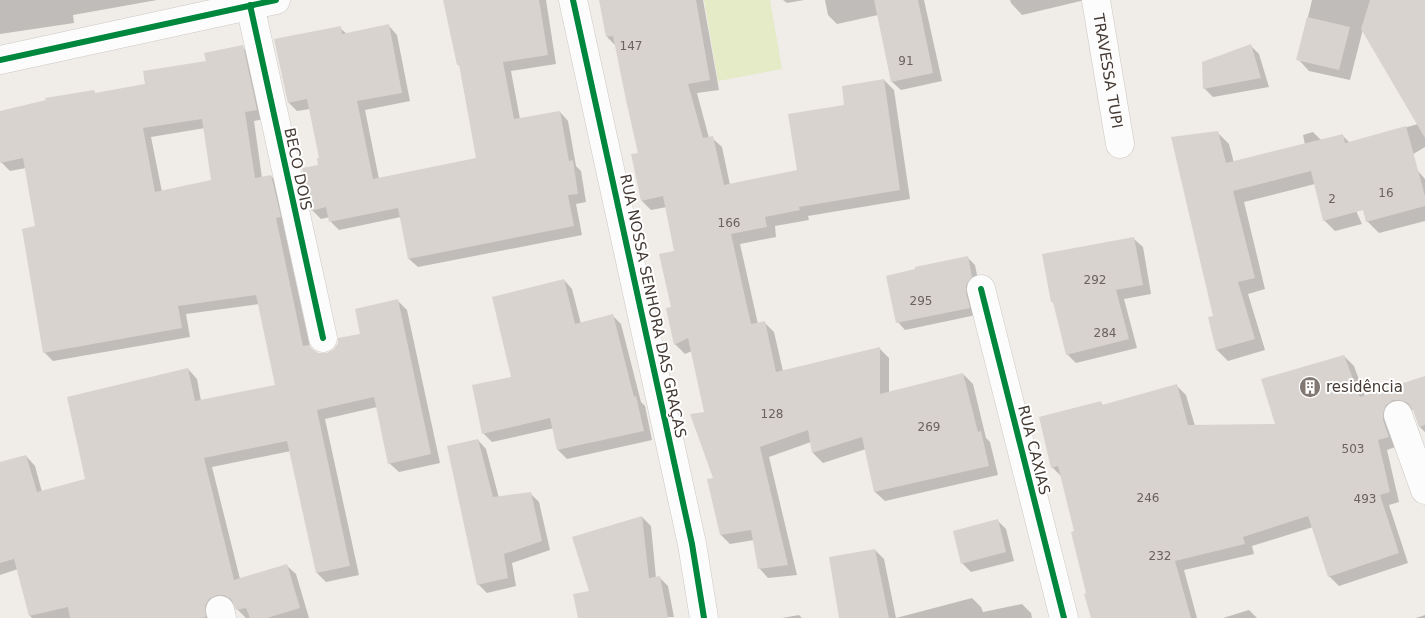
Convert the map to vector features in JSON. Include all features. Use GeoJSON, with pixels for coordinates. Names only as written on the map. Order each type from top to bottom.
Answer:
{"type":"FeatureCollection","features":[{"type":"Feature","properties":{"kind":"street"},"geometry":{"type":"LineString","coordinates":[[0,60],[276,0]]}},
{"type":"Feature","properties":{"kind":"street","name":"RUA NOSSA SENHORA DAS GRAÇAS"},"geometry":{"type":"LineString","coordinates":[[573,0],[692,544],[704,618]]}},
{"type":"Feature","properties":{"kind":"street","name":"TRAVESSA TUPI"},"geometry":{"type":"LineString","coordinates":[[1096,0],[1120,144]]}},
{"type":"Feature","properties":{"kind":"street","name":"BECO DOIS"},"geometry":{"type":"LineString","coordinates":[[250,5],[323,338]]}},
{"type":"Feature","properties":{"kind":"street","name":"RUA CAXIAS"},"geometry":{"type":"LineString","coordinates":[[981,289],[1064,618]]}},
{"type":"Feature","properties":{"kind":"street"},"geometry":{"type":"LineString","coordinates":[[1398,415],[1425,490]]}},
{"type":"Feature","properties":{"kind":"green space"},"geometry":{"type":"Polygon","coordinates":[[[704,0],[770,0],[782,69],[718,81],[704,0]]]}},
{"type":"Feature","properties":{"kind":"building"},"geometry":{"type":"Polygon","coordinates":[[[443,0],[539,0],[548,55],[503,62],[514,119],[560,111],[569,161],[573,160],[578,194],[568,195],[574,226],[408,259],[398,208],[329,222],[326,207],[311,211],[302,168],[318,165],[317,158],[319,158],[307,99],[288,103],[274,39],[341,26],[342,34],[389,24],[402,93],[357,101],[373,179],[476,158],[459,64],[457,65],[443,0]]]}},
{"type":"Feature","properties":{"kind":"building"},"geometry":{"type":"Polygon","coordinates":[[[599,0],[696,0],[710,80],[688,84],[703,138],[713,136],[724,185],[797,170],[788,114],[844,105],[842,86],[884,79],[900,190],[799,207],[800,210],[765,217],[767,227],[731,234],[751,324],[765,321],[776,372],[880,347],[880,394],[963,373],[978,432],[981,431],[989,466],[874,492],[862,437],[812,453],[808,430],[760,447],[788,565],[758,569],[751,530],[720,535],[707,479],[713,478],[690,414],[704,412],[688,338],[674,345],[666,308],[671,307],[659,254],[674,251],[663,196],[641,201],[631,154],[638,153],[613,36],[606,37],[599,0]]]}},
{"type":"Feature","properties":{"kind":"building"},"geometry":{"type":"Polygon","coordinates":[[[874,0],[918,0],[933,73],[891,82],[874,0]]]}},
{"type":"Feature","properties":{"kind":"building"},"geometry":{"type":"Polygon","coordinates":[[[1370,0],[1425,0],[1425,138],[1361,29],[1370,0]]]}},
{"type":"Feature","properties":{"kind":"building"},"geometry":{"type":"Polygon","coordinates":[[[1307,17],[1350,27],[1339,70],[1296,60],[1307,17]]]}},
{"type":"Feature","properties":{"kind":"building"},"geometry":{"type":"Polygon","coordinates":[[[1251,44],[1261,78],[1203,89],[1202,62],[1251,44]]]}},
{"type":"Feature","properties":{"kind":"building"},"geometry":{"type":"Polygon","coordinates":[[[243,45],[257,110],[245,112],[255,178],[271,175],[281,217],[276,218],[303,346],[309,345],[318,353],[327,353],[334,349],[338,343],[338,338],[360,334],[355,309],[398,299],[431,454],[388,464],[374,397],[317,410],[350,566],[316,573],[287,441],[204,458],[234,580],[287,564],[300,608],[267,618],[250,618],[246,608],[236,610],[231,599],[224,595],[217,595],[209,599],[205,606],[206,617],[201,618],[70,618],[68,607],[29,616],[14,559],[0,563],[0,462],[26,455],[37,492],[85,479],[67,397],[188,368],[195,401],[275,385],[256,295],[178,306],[182,328],[43,353],[22,229],[35,226],[23,158],[0,163],[0,111],[46,100],[45,98],[94,90],[95,93],[145,84],[143,71],[206,61],[204,53],[243,45]],[[202,119],[143,128],[155,192],[211,180],[202,119]]]}},
{"type":"Feature","properties":{"kind":"building"},"geometry":{"type":"Polygon","coordinates":[[[1406,126],[1425,196],[1425,206],[1366,222],[1363,210],[1323,221],[1311,171],[1233,191],[1255,278],[1238,282],[1255,339],[1216,350],[1208,317],[1213,316],[1171,137],[1218,131],[1226,163],[1343,134],[1345,143],[1406,126]]]}},
{"type":"Feature","properties":{"kind":"building"},"geometry":{"type":"Polygon","coordinates":[[[1134,237],[1143,285],[1116,290],[1129,339],[1066,355],[1053,302],[1051,302],[1042,254],[1134,237]]]}},
{"type":"Feature","properties":{"kind":"building"},"geometry":{"type":"Polygon","coordinates":[[[968,256],[972,277],[966,285],[966,293],[970,308],[896,323],[886,276],[915,269],[915,267],[968,256]]]}},
{"type":"Feature","properties":{"kind":"building"},"geometry":{"type":"Polygon","coordinates":[[[564,279],[575,324],[613,314],[644,431],[557,450],[550,418],[482,434],[472,385],[511,377],[492,297],[564,279]]]}},
{"type":"Feature","properties":{"kind":"building"},"geometry":{"type":"Polygon","coordinates":[[[1344,355],[1360,397],[1425,376],[1425,425],[1419,427],[1413,410],[1408,403],[1393,400],[1386,405],[1383,413],[1383,420],[1389,437],[1378,440],[1390,492],[1380,495],[1399,553],[1328,577],[1308,516],[1243,537],[1245,544],[1175,561],[1191,618],[1091,618],[1071,532],[1074,531],[1058,466],[1051,468],[1039,417],[1101,401],[1102,405],[1177,384],[1188,425],[1275,424],[1261,379],[1344,355]]]}},
{"type":"Feature","properties":{"kind":"building"},"geometry":{"type":"Polygon","coordinates":[[[478,439],[493,497],[531,492],[542,541],[504,554],[508,578],[477,585],[447,446],[478,439]]]}},
{"type":"Feature","properties":{"kind":"building"},"geometry":{"type":"Polygon","coordinates":[[[642,516],[649,578],[660,576],[668,618],[578,618],[573,594],[589,591],[572,537],[642,516]]]}},
{"type":"Feature","properties":{"kind":"building"},"geometry":{"type":"Polygon","coordinates":[[[998,519],[1006,552],[961,564],[953,531],[998,519]]]}},
{"type":"Feature","properties":{"kind":"building"},"geometry":{"type":"Polygon","coordinates":[[[875,549],[889,618],[839,618],[829,557],[875,549]]]}},
{"type":"Feature","properties":{"kind":"cycle path"},"geometry":{"type":"LineString","coordinates":[[0,60],[276,0]]}},
{"type":"Feature","properties":{"kind":"cycle path"},"geometry":{"type":"LineString","coordinates":[[573,0],[692,544],[704,618]]}},
{"type":"Feature","properties":{"kind":"cycle path"},"geometry":{"type":"LineString","coordinates":[[250,5],[323,338]]}},
{"type":"Feature","properties":{"kind":"cycle path"},"geometry":{"type":"LineString","coordinates":[[981,289],[1064,618]]}},
{"type":"Feature","properties":{"kind":"place","name":"residência"},"geometry":{"type":"Point","coordinates":[1310,387]}}]}
